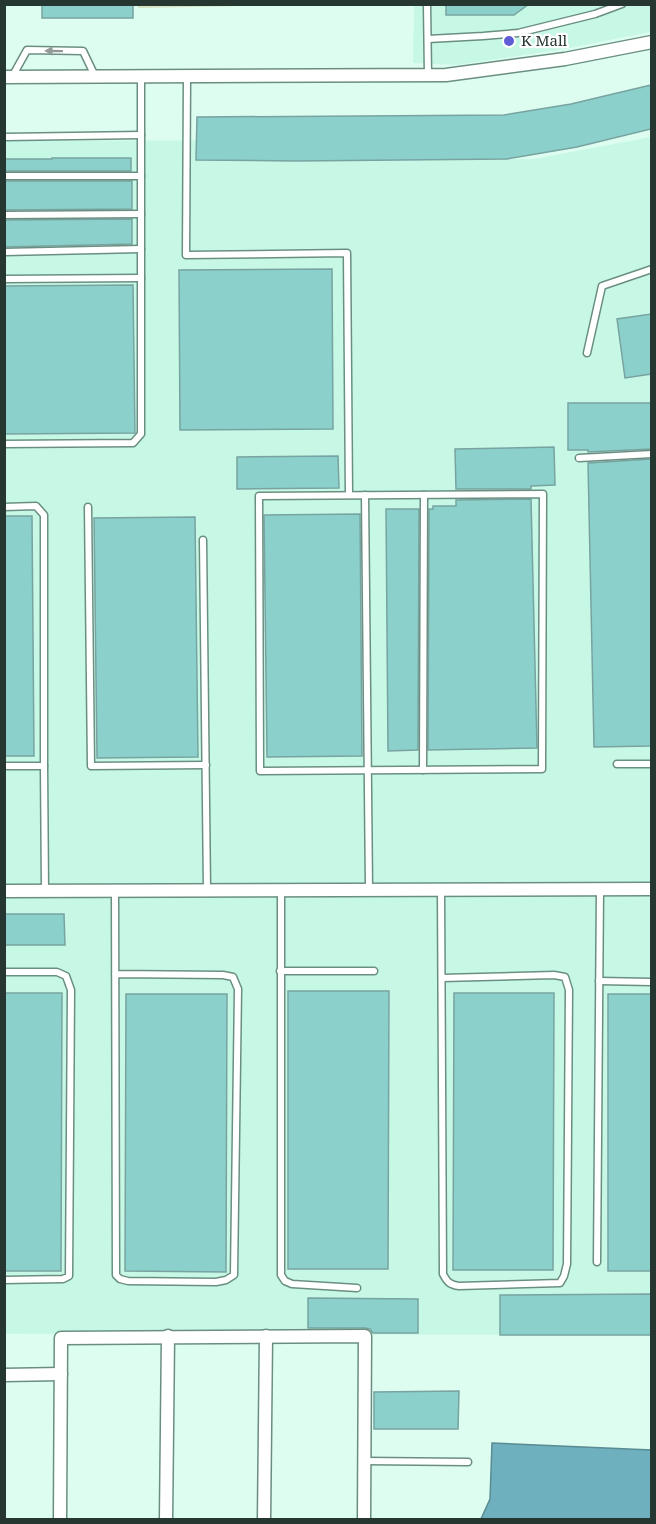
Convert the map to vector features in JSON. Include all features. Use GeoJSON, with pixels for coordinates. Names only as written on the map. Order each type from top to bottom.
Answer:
{"type":"FeatureCollection","features":[{"type":"Feature","properties":{"kind":"street"},"geometry":{"type":"LineString","coordinates":[[8,77],[446,75],[565,59],[651,42]]}},
{"type":"Feature","properties":{"kind":"street"},"geometry":{"type":"LineString","coordinates":[[4,891],[651,889]]}},
{"type":"Feature","properties":{"kind":"street"},"geometry":{"type":"LineString","coordinates":[[166,1520],[168,1336]]}},
{"type":"Feature","properties":{"kind":"street"},"geometry":{"type":"LineString","coordinates":[[264,1520],[266,1336]]}},
{"type":"Feature","properties":{"kind":"street"},"geometry":{"type":"LineString","coordinates":[[60,1520],[61,1338],[365,1336],[364,1520]]}},
{"type":"Feature","properties":{"kind":"street"},"geometry":{"type":"LineString","coordinates":[[4,1375],[61,1374]]}},
{"type":"Feature","properties":{"kind":"lane"},"geometry":{"type":"LineString","coordinates":[[427,4],[428,75]]}},
{"type":"Feature","properties":{"kind":"lane"},"geometry":{"type":"LineString","coordinates":[[428,39],[518,33],[595,14],[622,4]]}},
{"type":"Feature","properties":{"kind":"lane"},"geometry":{"type":"LineString","coordinates":[[8,77],[27,50],[83,51],[95,77]]}},
{"type":"Feature","properties":{"kind":"lane"},"geometry":{"type":"LineString","coordinates":[[187,76],[186,255],[347,254],[349,495]]}},
{"type":"Feature","properties":{"kind":"lane"},"geometry":{"type":"LineString","coordinates":[[4,444],[133,442],[141,434],[141,77]]}},
{"type":"Feature","properties":{"kind":"lane"},"geometry":{"type":"LineString","coordinates":[[4,137],[141,135]]}},
{"type":"Feature","properties":{"kind":"lane"},"geometry":{"type":"LineString","coordinates":[[4,176],[141,176]]}},
{"type":"Feature","properties":{"kind":"lane"},"geometry":{"type":"LineString","coordinates":[[4,215],[141,214]]}},
{"type":"Feature","properties":{"kind":"lane"},"geometry":{"type":"LineString","coordinates":[[4,252],[141,249]]}},
{"type":"Feature","properties":{"kind":"lane"},"geometry":{"type":"LineString","coordinates":[[587,353],[602,286],[651,269]]}},
{"type":"Feature","properties":{"kind":"lane"},"geometry":{"type":"LineString","coordinates":[[4,279],[141,278]]}},
{"type":"Feature","properties":{"kind":"lane"},"geometry":{"type":"LineString","coordinates":[[579,458],[651,454]]}},
{"type":"Feature","properties":{"kind":"lane"},"geometry":{"type":"LineString","coordinates":[[543,494],[542,769],[260,771],[259,496],[349,495],[543,494]]}},
{"type":"Feature","properties":{"kind":"lane"},"geometry":{"type":"LineString","coordinates":[[365,495],[369,890]]}},
{"type":"Feature","properties":{"kind":"lane"},"geometry":{"type":"LineString","coordinates":[[423,770],[424,495]]}},
{"type":"Feature","properties":{"kind":"lane"},"geometry":{"type":"LineString","coordinates":[[4,507],[36,506],[44,515],[45,891]]}},
{"type":"Feature","properties":{"kind":"lane"},"geometry":{"type":"LineString","coordinates":[[88,507],[91,766],[206,765]]}},
{"type":"Feature","properties":{"kind":"lane"},"geometry":{"type":"LineString","coordinates":[[203,540],[207,890]]}},
{"type":"Feature","properties":{"kind":"lane"},"geometry":{"type":"LineString","coordinates":[[617,764],[651,764]]}},
{"type":"Feature","properties":{"kind":"lane"},"geometry":{"type":"LineString","coordinates":[[4,766],[44,766]]}},
{"type":"Feature","properties":{"kind":"lane"},"geometry":{"type":"LineString","coordinates":[[597,1262],[600,889]]}},
{"type":"Feature","properties":{"kind":"lane"},"geometry":{"type":"LineString","coordinates":[[115,890],[115,974],[116,1275],[128,1281],[216,1282],[226,1280],[234,1275],[238,989],[232,977],[223,975],[115,974]]}},
{"type":"Feature","properties":{"kind":"lane"},"geometry":{"type":"LineString","coordinates":[[281,890],[282,1275],[285,1281],[292,1284],[357,1288]]}},
{"type":"Feature","properties":{"kind":"lane"},"geometry":{"type":"LineString","coordinates":[[441,890],[443,1274],[452,1286],[560,1283],[567,1264],[569,990],[565,977],[554,975],[442,978]]}},
{"type":"Feature","properties":{"kind":"lane"},"geometry":{"type":"LineString","coordinates":[[280,971],[374,971]]}},
{"type":"Feature","properties":{"kind":"lane"},"geometry":{"type":"LineString","coordinates":[[4,972],[57,972],[66,976],[71,990],[69,1276],[63,1280],[4,1280]]}},
{"type":"Feature","properties":{"kind":"lane"},"geometry":{"type":"LineString","coordinates":[[599,981],[651,982]]}},
{"type":"Feature","properties":{"kind":"lane"},"geometry":{"type":"LineString","coordinates":[[365,1461],[468,1462]]}},
{"type":"Feature","properties":{"kind":"shaded area"},"geometry":{"type":"Polygon","coordinates":[[[138,4],[351,4],[138,8],[138,4]]]}},
{"type":"Feature","properties":{"kind":"shaded area","name":"K Mall"},"geometry":{"type":"Polygon","coordinates":[[[414,5],[651,5],[651,32],[559,50],[457,65],[413,63],[414,5]]]}},
{"type":"Feature","properties":{"kind":"shaded area"},"geometry":{"type":"Polygon","coordinates":[[[651,137],[651,1335],[5,1334],[5,141],[366,140],[366,161],[534,159],[651,137]]]}},
{"type":"Feature","properties":{"kind":"water"},"geometry":{"type":"Polygon","coordinates":[[[492,1443],[651,1450],[651,1519],[481,1519],[490,1499],[492,1443]]]}},
{"type":"Feature","properties":{"kind":"building"},"geometry":{"type":"Polygon","coordinates":[[[42,4],[133,4],[133,18],[42,18],[42,4]]]}},
{"type":"Feature","properties":{"kind":"building"},"geometry":{"type":"Polygon","coordinates":[[[446,4],[529,4],[514,15],[446,15],[446,4]]]}},
{"type":"Feature","properties":{"kind":"building"},"geometry":{"type":"Polygon","coordinates":[[[651,85],[651,129],[577,147],[507,159],[196,160],[197,117],[504,115],[571,104],[651,85]]]}},
{"type":"Feature","properties":{"kind":"building"},"geometry":{"type":"Polygon","coordinates":[[[131,158],[131,171],[4,171],[4,159],[131,158]]]}},
{"type":"Feature","properties":{"kind":"building"},"geometry":{"type":"Polygon","coordinates":[[[4,181],[132,181],[132,209],[4,210],[4,181]]]}},
{"type":"Feature","properties":{"kind":"building"},"geometry":{"type":"Polygon","coordinates":[[[132,219],[132,244],[4,247],[4,220],[132,219]]]}},
{"type":"Feature","properties":{"kind":"building"},"geometry":{"type":"Polygon","coordinates":[[[332,269],[333,429],[180,430],[179,270],[332,269]]]}},
{"type":"Feature","properties":{"kind":"building"},"geometry":{"type":"Polygon","coordinates":[[[133,285],[135,433],[4,434],[4,286],[133,285]]]}},
{"type":"Feature","properties":{"kind":"building"},"geometry":{"type":"Polygon","coordinates":[[[651,314],[651,374],[625,378],[617,319],[651,314]]]}},
{"type":"Feature","properties":{"kind":"building"},"geometry":{"type":"Polygon","coordinates":[[[568,403],[651,403],[651,449],[588,452],[588,450],[568,450],[568,403]]]}},
{"type":"Feature","properties":{"kind":"building"},"geometry":{"type":"Polygon","coordinates":[[[554,447],[555,485],[531,486],[531,489],[456,489],[455,449],[554,447]]]}},
{"type":"Feature","properties":{"kind":"building"},"geometry":{"type":"Polygon","coordinates":[[[338,456],[339,488],[237,489],[237,457],[338,456]]]}},
{"type":"Feature","properties":{"kind":"building"},"geometry":{"type":"Polygon","coordinates":[[[651,459],[651,746],[594,747],[588,463],[651,459]]]}},
{"type":"Feature","properties":{"kind":"building"},"geometry":{"type":"Polygon","coordinates":[[[531,499],[537,748],[428,750],[429,509],[433,509],[433,506],[456,506],[456,500],[531,499]]]}},
{"type":"Feature","properties":{"kind":"building"},"geometry":{"type":"Polygon","coordinates":[[[386,509],[419,509],[418,750],[388,751],[386,509]]]}},
{"type":"Feature","properties":{"kind":"building"},"geometry":{"type":"Polygon","coordinates":[[[360,514],[362,756],[267,757],[264,515],[360,514]]]}},
{"type":"Feature","properties":{"kind":"building"},"geometry":{"type":"Polygon","coordinates":[[[4,516],[32,516],[34,756],[4,756],[4,516]]]}},
{"type":"Feature","properties":{"kind":"building"},"geometry":{"type":"Polygon","coordinates":[[[195,517],[198,757],[97,758],[94,518],[195,517]]]}},
{"type":"Feature","properties":{"kind":"building"},"geometry":{"type":"Polygon","coordinates":[[[4,914],[64,914],[65,945],[4,945],[4,914]]]}},
{"type":"Feature","properties":{"kind":"building"},"geometry":{"type":"Polygon","coordinates":[[[288,991],[389,991],[388,1269],[288,1269],[288,991]]]}},
{"type":"Feature","properties":{"kind":"building"},"geometry":{"type":"Polygon","coordinates":[[[4,993],[62,993],[61,1271],[4,1271],[4,993]]]}},
{"type":"Feature","properties":{"kind":"building"},"geometry":{"type":"Polygon","coordinates":[[[454,993],[554,993],[553,1270],[453,1270],[454,993]]]}},
{"type":"Feature","properties":{"kind":"building"},"geometry":{"type":"Polygon","coordinates":[[[126,994],[227,994],[226,1272],[125,1271],[126,994]]]}},
{"type":"Feature","properties":{"kind":"building"},"geometry":{"type":"Polygon","coordinates":[[[608,994],[651,994],[651,1271],[608,1271],[608,994]]]}},
{"type":"Feature","properties":{"kind":"building"},"geometry":{"type":"Polygon","coordinates":[[[651,1294],[651,1335],[500,1335],[500,1295],[651,1294]]]}},
{"type":"Feature","properties":{"kind":"building"},"geometry":{"type":"Polygon","coordinates":[[[308,1298],[418,1299],[418,1333],[373,1333],[370,1329],[365,1328],[308,1328],[308,1298]]]}},
{"type":"Feature","properties":{"kind":"building"},"geometry":{"type":"Polygon","coordinates":[[[459,1391],[458,1429],[374,1429],[374,1392],[459,1391]]]}},
{"type":"Feature","properties":{"kind":"place","name":"K Mall"},"geometry":{"type":"Point","coordinates":[509,41]}}]}
